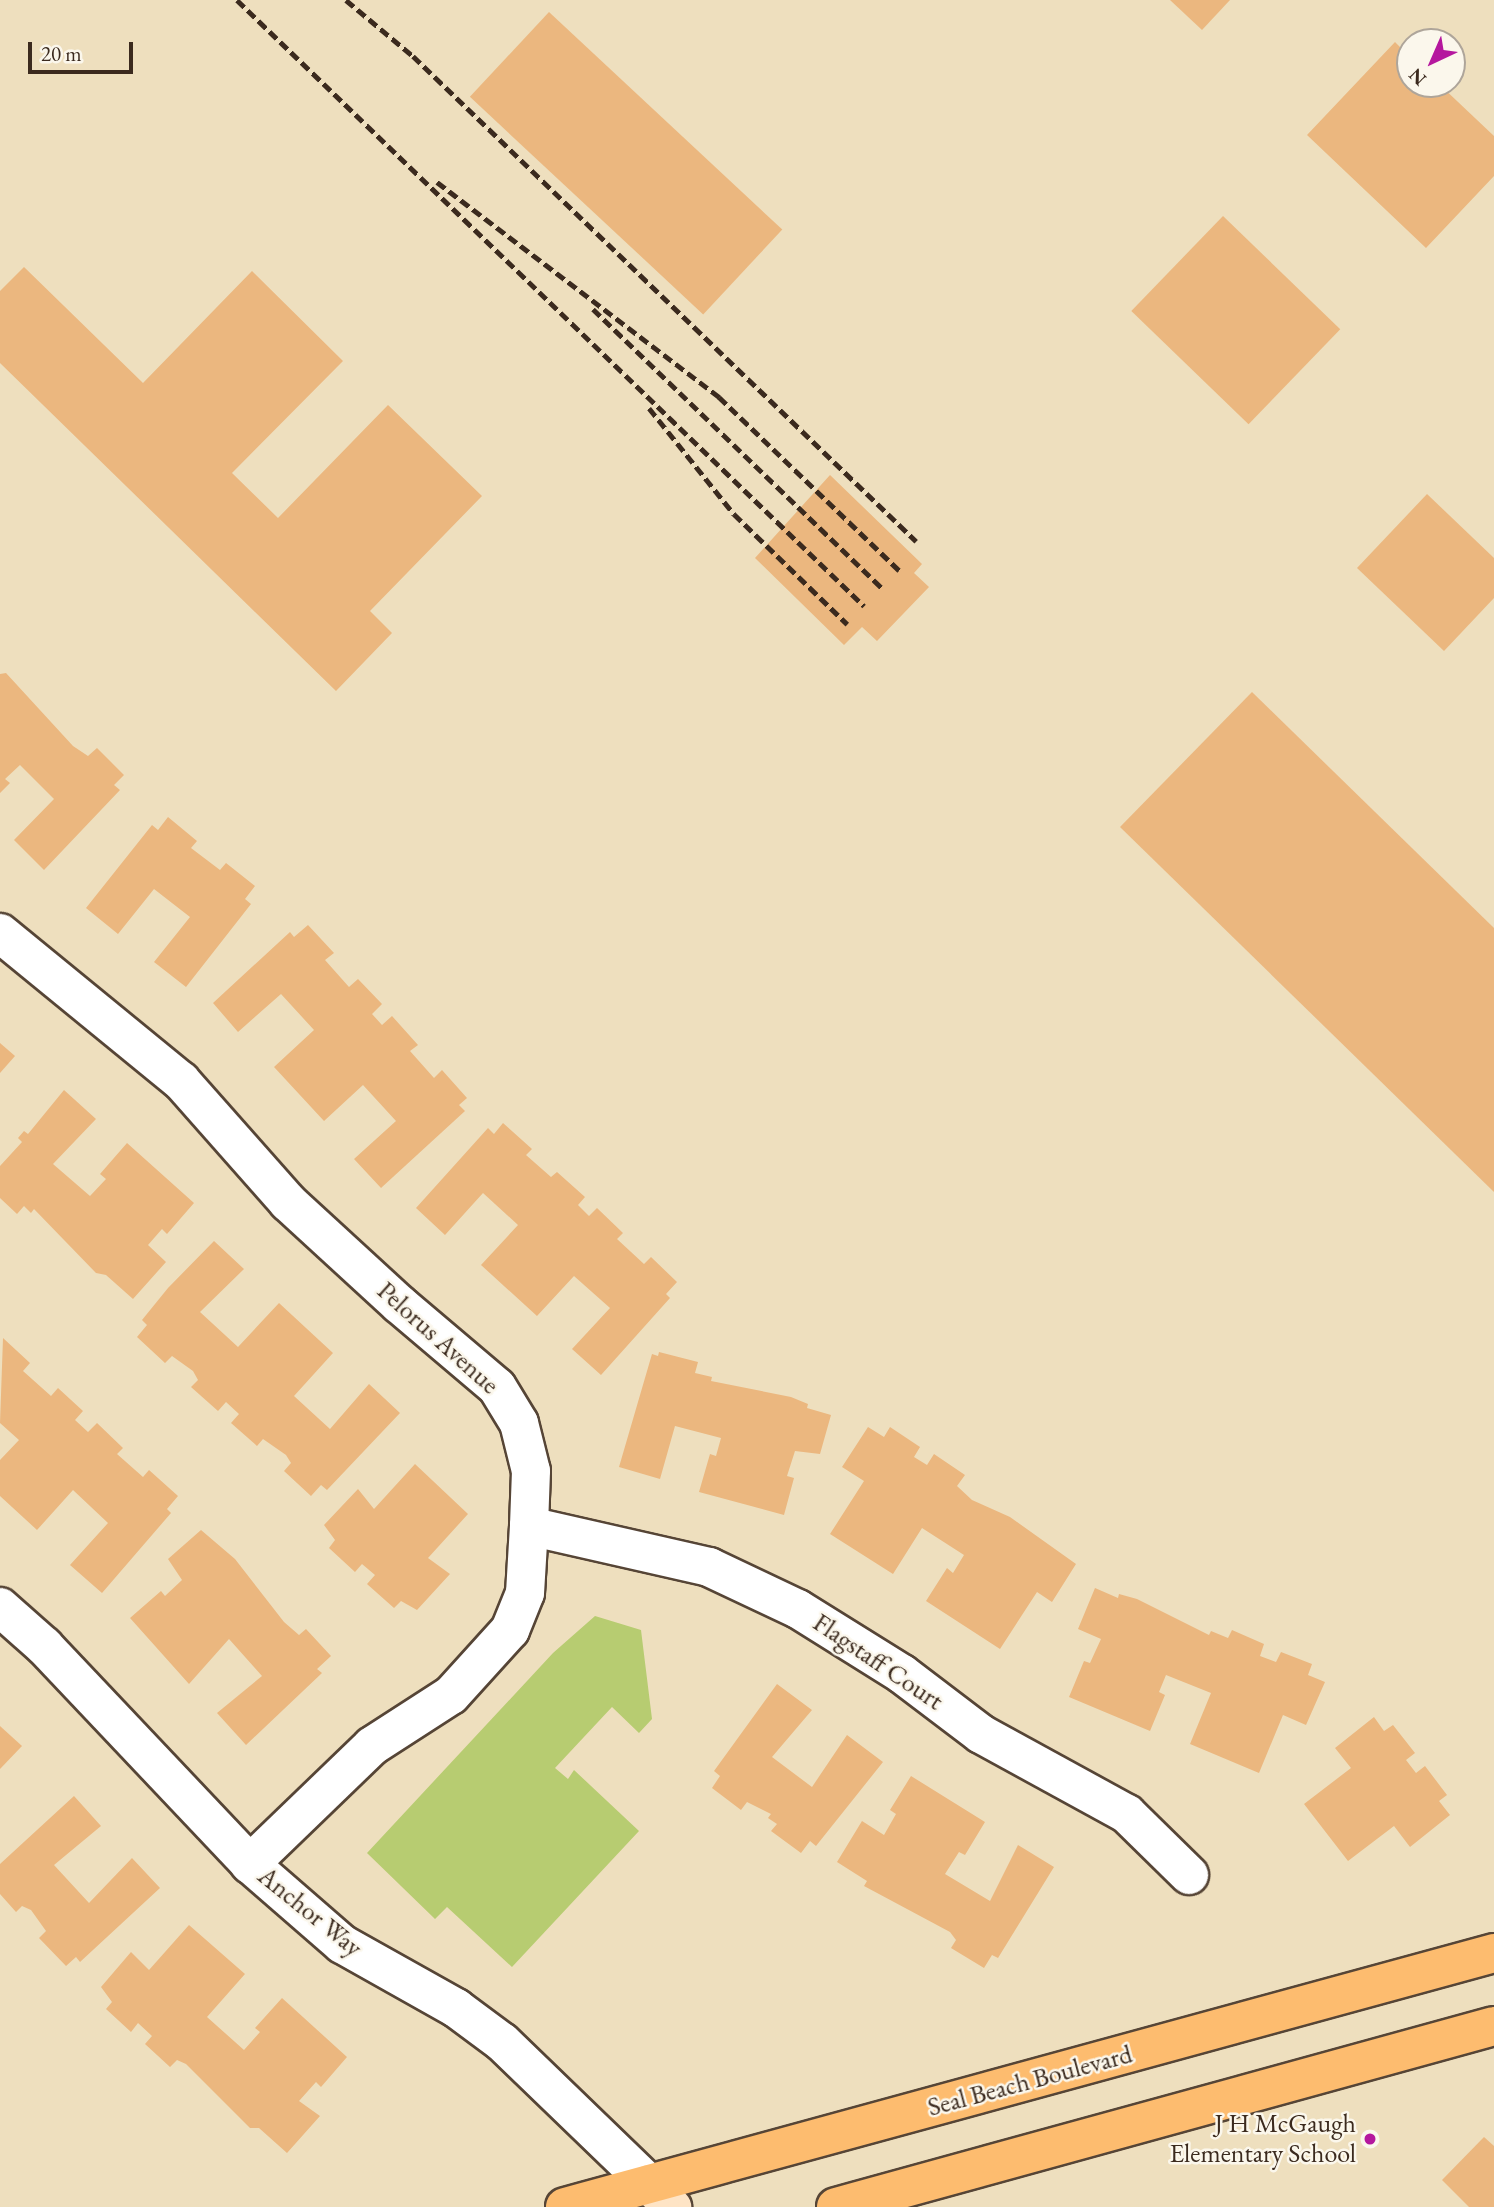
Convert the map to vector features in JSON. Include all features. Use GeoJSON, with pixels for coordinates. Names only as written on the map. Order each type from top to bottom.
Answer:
{"type":"FeatureCollection","features":[{"type":"Feature","properties":{"kind":"main road","name":"Seal Beach Boulevard"},"geometry":{"type":"LineString","coordinates":[[565,2207],[660,2195],[1494,1953]]}},
{"type":"Feature","properties":{"kind":"main road"},"geometry":{"type":"LineString","coordinates":[[836,2207],[1494,2026]]}},
{"type":"Feature","properties":{"kind":"street","name":"Pelorus Avenue"},"geometry":{"type":"LineString","coordinates":[[0,933],[181,1080],[288,1202],[399,1304],[497,1387],[519,1423],[531,1471],[529,1526],[525,1593],[510,1630],[451,1695],[372,1746],[250,1864]]}},
{"type":"Feature","properties":{"kind":"street","name":"Flagstaff Court"},"geometry":{"type":"LineString","coordinates":[[529,1526],[709,1567],[798,1609],[902,1674],[981,1734],[1128,1814],[1189,1875]]}},
{"type":"Feature","properties":{"kind":"street","name":"Anchor Way"},"geometry":{"type":"LineString","coordinates":[[0,1607],[44,1646],[250,1864],[342,1944],[456,2008],[502,2042],[660,2195]]}},
{"type":"Feature","properties":{"kind":"green space"},"geometry":{"type":"Polygon","coordinates":[[[595,1616],[641,1630],[652,1719],[639,1733],[612,1707],[555,1768],[568,1779],[574,1770],[639,1831],[512,1967],[447,1907],[435,1919],[367,1853],[553,1653],[595,1616]]]}},
{"type":"Feature","properties":{"kind":"building"},"geometry":{"type":"Polygon","coordinates":[[[1170,0],[1230,0],[1202,30],[1170,0]]]}},
{"type":"Feature","properties":{"kind":"building"},"geometry":{"type":"Polygon","coordinates":[[[549,12],[782,230],[703,314],[470,97],[549,12]]]}},
{"type":"Feature","properties":{"kind":"building"},"geometry":{"type":"Polygon","coordinates":[[[1395,42],[1396,98],[1454,98],[1494,136],[1494,176],[1426,248],[1307,135],[1395,42]]]}},
{"type":"Feature","properties":{"kind":"building"},"geometry":{"type":"Polygon","coordinates":[[[1223,216],[1340,329],[1249,424],[1131,311],[1223,216]]]}},
{"type":"Feature","properties":{"kind":"building"},"geometry":{"type":"Polygon","coordinates":[[[24,267],[143,383],[252,271],[343,361],[232,473],[278,518],[388,405],[482,496],[370,611],[392,633],[336,691],[0,363],[0,291],[24,267]]]}},
{"type":"Feature","properties":{"kind":"building"},"geometry":{"type":"Polygon","coordinates":[[[830,475],[922,564],[914,573],[929,587],[877,641],[862,627],[844,645],[755,558],[830,475]]]}},
{"type":"Feature","properties":{"kind":"building"},"geometry":{"type":"Polygon","coordinates":[[[1427,494],[1494,558],[1494,598],[1444,651],[1357,568],[1427,494]]]}},
{"type":"Feature","properties":{"kind":"building"},"geometry":{"type":"Polygon","coordinates":[[[6,673],[73,746],[88,756],[97,748],[124,775],[114,785],[120,790],[44,870],[14,840],[54,799],[20,765],[5,779],[10,783],[0,793],[0,674],[6,673]]]}},
{"type":"Feature","properties":{"kind":"building"},"geometry":{"type":"Polygon","coordinates":[[[1252,692],[1494,928],[1494,1192],[1120,827],[1252,692]]]}},
{"type":"Feature","properties":{"kind":"building"},"geometry":{"type":"Polygon","coordinates":[[[168,817],[197,841],[191,848],[220,870],[226,863],[255,886],[245,899],[251,904],[186,987],[154,962],[190,917],[154,889],[118,934],[86,908],[152,825],[158,830],[168,817]]]}},
{"type":"Feature","properties":{"kind":"building"},"geometry":{"type":"Polygon","coordinates":[[[308,925],[334,953],[325,960],[349,987],[358,979],[382,1004],[372,1014],[382,1025],[392,1016],[418,1045],[410,1051],[434,1078],[442,1070],[467,1098],[459,1105],[465,1111],[381,1188],[354,1159],[396,1121],[363,1085],[324,1121],[274,1067],[314,1030],[281,994],[238,1032],[213,1003],[290,932],[294,937],[308,925]]]}},
{"type":"Feature","properties":{"kind":"building"},"geometry":{"type":"Polygon","coordinates":[[[0,1043],[15,1056],[0,1073],[0,1043]]]}},
{"type":"Feature","properties":{"kind":"building"},"geometry":{"type":"Polygon","coordinates":[[[64,1090],[96,1119],[53,1164],[90,1196],[106,1179],[100,1174],[127,1143],[194,1203],[167,1234],[162,1229],[148,1245],[166,1262],[133,1299],[106,1275],[96,1273],[34,1209],[31,1213],[24,1206],[17,1214],[0,1198],[0,1166],[22,1142],[18,1138],[24,1131],[28,1134],[64,1090]]]}},
{"type":"Feature","properties":{"kind":"building"},"geometry":{"type":"Polygon","coordinates":[[[503,1123],[532,1149],[526,1155],[551,1177],[557,1172],[585,1197],[578,1205],[589,1216],[597,1208],[623,1233],[617,1239],[644,1264],[651,1257],[677,1282],[666,1294],[670,1298],[601,1375],[572,1349],[610,1308],[574,1276],[537,1316],[481,1265],[518,1225],[483,1193],[445,1235],[416,1208],[488,1128],[494,1134],[503,1123]]]}},
{"type":"Feature","properties":{"kind":"building"},"geometry":{"type":"Polygon","coordinates":[[[214,1241],[244,1269],[200,1312],[238,1347],[279,1303],[333,1353],[294,1396],[330,1429],[369,1384],[400,1413],[327,1490],[321,1485],[311,1496],[284,1471],[291,1463],[286,1455],[263,1439],[257,1446],[231,1423],[239,1414],[226,1402],[218,1411],[191,1387],[198,1380],[193,1371],[172,1356],[165,1363],[137,1337],[147,1325],[142,1320],[168,1288],[214,1241]]]}},
{"type":"Feature","properties":{"kind":"building"},"geometry":{"type":"Polygon","coordinates":[[[3,1338],[30,1363],[23,1371],[51,1396],[58,1388],[83,1411],[75,1420],[88,1432],[97,1423],[123,1448],[117,1454],[143,1477],[149,1470],[178,1496],[167,1509],[171,1513],[102,1593],[70,1565],[108,1523],[73,1490],[37,1530],[0,1496],[0,1460],[19,1440],[0,1423],[3,1338]]]}},
{"type":"Feature","properties":{"kind":"building"},"geometry":{"type":"Polygon","coordinates":[[[659,1352],[698,1362],[695,1373],[712,1377],[711,1381],[791,1397],[808,1404],[807,1408],[831,1415],[820,1454],[795,1451],[787,1476],[794,1478],[784,1515],[699,1492],[710,1454],[716,1456],[721,1438],[675,1426],[660,1479],[619,1467],[652,1354],[658,1356],[659,1352]]]}},
{"type":"Feature","properties":{"kind":"building"},"geometry":{"type":"Polygon","coordinates":[[[868,1427],[884,1437],[890,1427],[920,1447],[914,1457],[927,1465],[934,1454],[965,1475],[957,1486],[972,1500],[1010,1517],[1076,1564],[1052,1602],[1037,1592],[1000,1649],[926,1601],[947,1568],[953,1573],[964,1555],[922,1528],[893,1574],[830,1534],[864,1481],[842,1467],[868,1427]]]}},
{"type":"Feature","properties":{"kind":"building"},"geometry":{"type":"Polygon","coordinates":[[[415,1464],[468,1514],[428,1558],[450,1574],[417,1610],[401,1601],[394,1608],[367,1584],[375,1575],[362,1564],[355,1572],[329,1548],[335,1540],[324,1525],[358,1489],[374,1509],[415,1464]]]}},
{"type":"Feature","properties":{"kind":"building"},"geometry":{"type":"Polygon","coordinates":[[[201,1530],[235,1559],[284,1622],[299,1635],[306,1629],[331,1656],[317,1669],[322,1673],[246,1745],[217,1713],[262,1676],[229,1639],[189,1684],[130,1618],[161,1591],[165,1596],[182,1580],[168,1559],[201,1530]]]}},
{"type":"Feature","properties":{"kind":"building"},"geometry":{"type":"Polygon","coordinates":[[[1095,1588],[1118,1598],[1119,1594],[1137,1599],[1209,1635],[1211,1631],[1228,1638],[1232,1630],[1264,1644],[1260,1656],[1276,1662],[1281,1652],[1312,1664],[1308,1675],[1325,1682],[1306,1725],[1283,1715],[1259,1773],[1190,1744],[1211,1693],[1166,1675],[1159,1692],[1165,1695],[1150,1731],[1069,1697],[1084,1661],[1090,1663],[1101,1639],[1078,1629],[1095,1588]]]}},
{"type":"Feature","properties":{"kind":"building"},"geometry":{"type":"Polygon","coordinates":[[[777,1684],[812,1710],[772,1757],[812,1787],[847,1735],[883,1762],[816,1846],[810,1841],[801,1853],[771,1831],[777,1824],[768,1818],[771,1814],[747,1802],[741,1810],[712,1788],[720,1776],[714,1771],[777,1684]]]}},
{"type":"Feature","properties":{"kind":"building"},"geometry":{"type":"Polygon","coordinates":[[[1374,1717],[1384,1731],[1393,1725],[1415,1753],[1406,1760],[1416,1773],[1425,1766],[1447,1795],[1439,1801],[1450,1815],[1410,1847],[1394,1826],[1348,1861],[1304,1804],[1351,1768],[1335,1748],[1374,1717]]]}},
{"type":"Feature","properties":{"kind":"building"},"geometry":{"type":"Polygon","coordinates":[[[0,1726],[22,1746],[0,1769],[0,1726]]]}},
{"type":"Feature","properties":{"kind":"building"},"geometry":{"type":"Polygon","coordinates":[[[911,1776],[985,1822],[965,1855],[959,1852],[945,1874],[990,1901],[1018,1845],[1054,1867],[998,1958],[992,1955],[984,1968],[951,1948],[956,1940],[950,1932],[864,1886],[867,1881],[837,1862],[862,1821],[884,1835],[896,1814],[890,1810],[911,1776]]]}},
{"type":"Feature","properties":{"kind":"building"},"geometry":{"type":"Polygon","coordinates":[[[74,1796],[101,1826],[54,1865],[89,1903],[132,1858],[160,1888],[80,1962],[76,1957],[66,1966],[39,1938],[46,1931],[31,1910],[22,1906],[16,1912],[0,1894],[0,1864],[74,1796]]]}},
{"type":"Feature","properties":{"kind":"building"},"geometry":{"type":"Polygon","coordinates":[[[189,1925],[245,1974],[207,2017],[244,2050],[260,2032],[255,2028],[282,1998],[347,2057],[321,2087],[316,2082],[299,2101],[320,2116],[287,2153],[259,2128],[250,2128],[186,2064],[177,2060],[170,2067],[145,2044],[152,2036],[138,2023],[131,2032],[106,2009],[112,2002],[101,1987],[131,1952],[149,1970],[189,1925]]]}},
{"type":"Feature","properties":{"kind":"building"},"geometry":{"type":"Polygon","coordinates":[[[1484,2137],[1494,2146],[1494,2207],[1469,2207],[1442,2180],[1484,2137]]]}},
{"type":"Feature","properties":{"kind":"railway"},"geometry":{"type":"LineString","coordinates":[[237,0],[864,606]]}},
{"type":"Feature","properties":{"kind":"railway"},"geometry":{"type":"LineString","coordinates":[[346,0],[413,56],[916,541]]}},
{"type":"Feature","properties":{"kind":"railway"},"geometry":{"type":"LineString","coordinates":[[437,182],[719,397],[899,570]]}},
{"type":"Feature","properties":{"kind":"railway"},"geometry":{"type":"LineString","coordinates":[[593,309],[882,588]]}},
{"type":"Feature","properties":{"kind":"railway"},"geometry":{"type":"LineString","coordinates":[[649,408],[734,514],[847,624]]}},
{"type":"Feature","properties":{"kind":"place","name":"J H McGaugh Elementary School"},"geometry":{"type":"Point","coordinates":[1370,2139]}}]}
